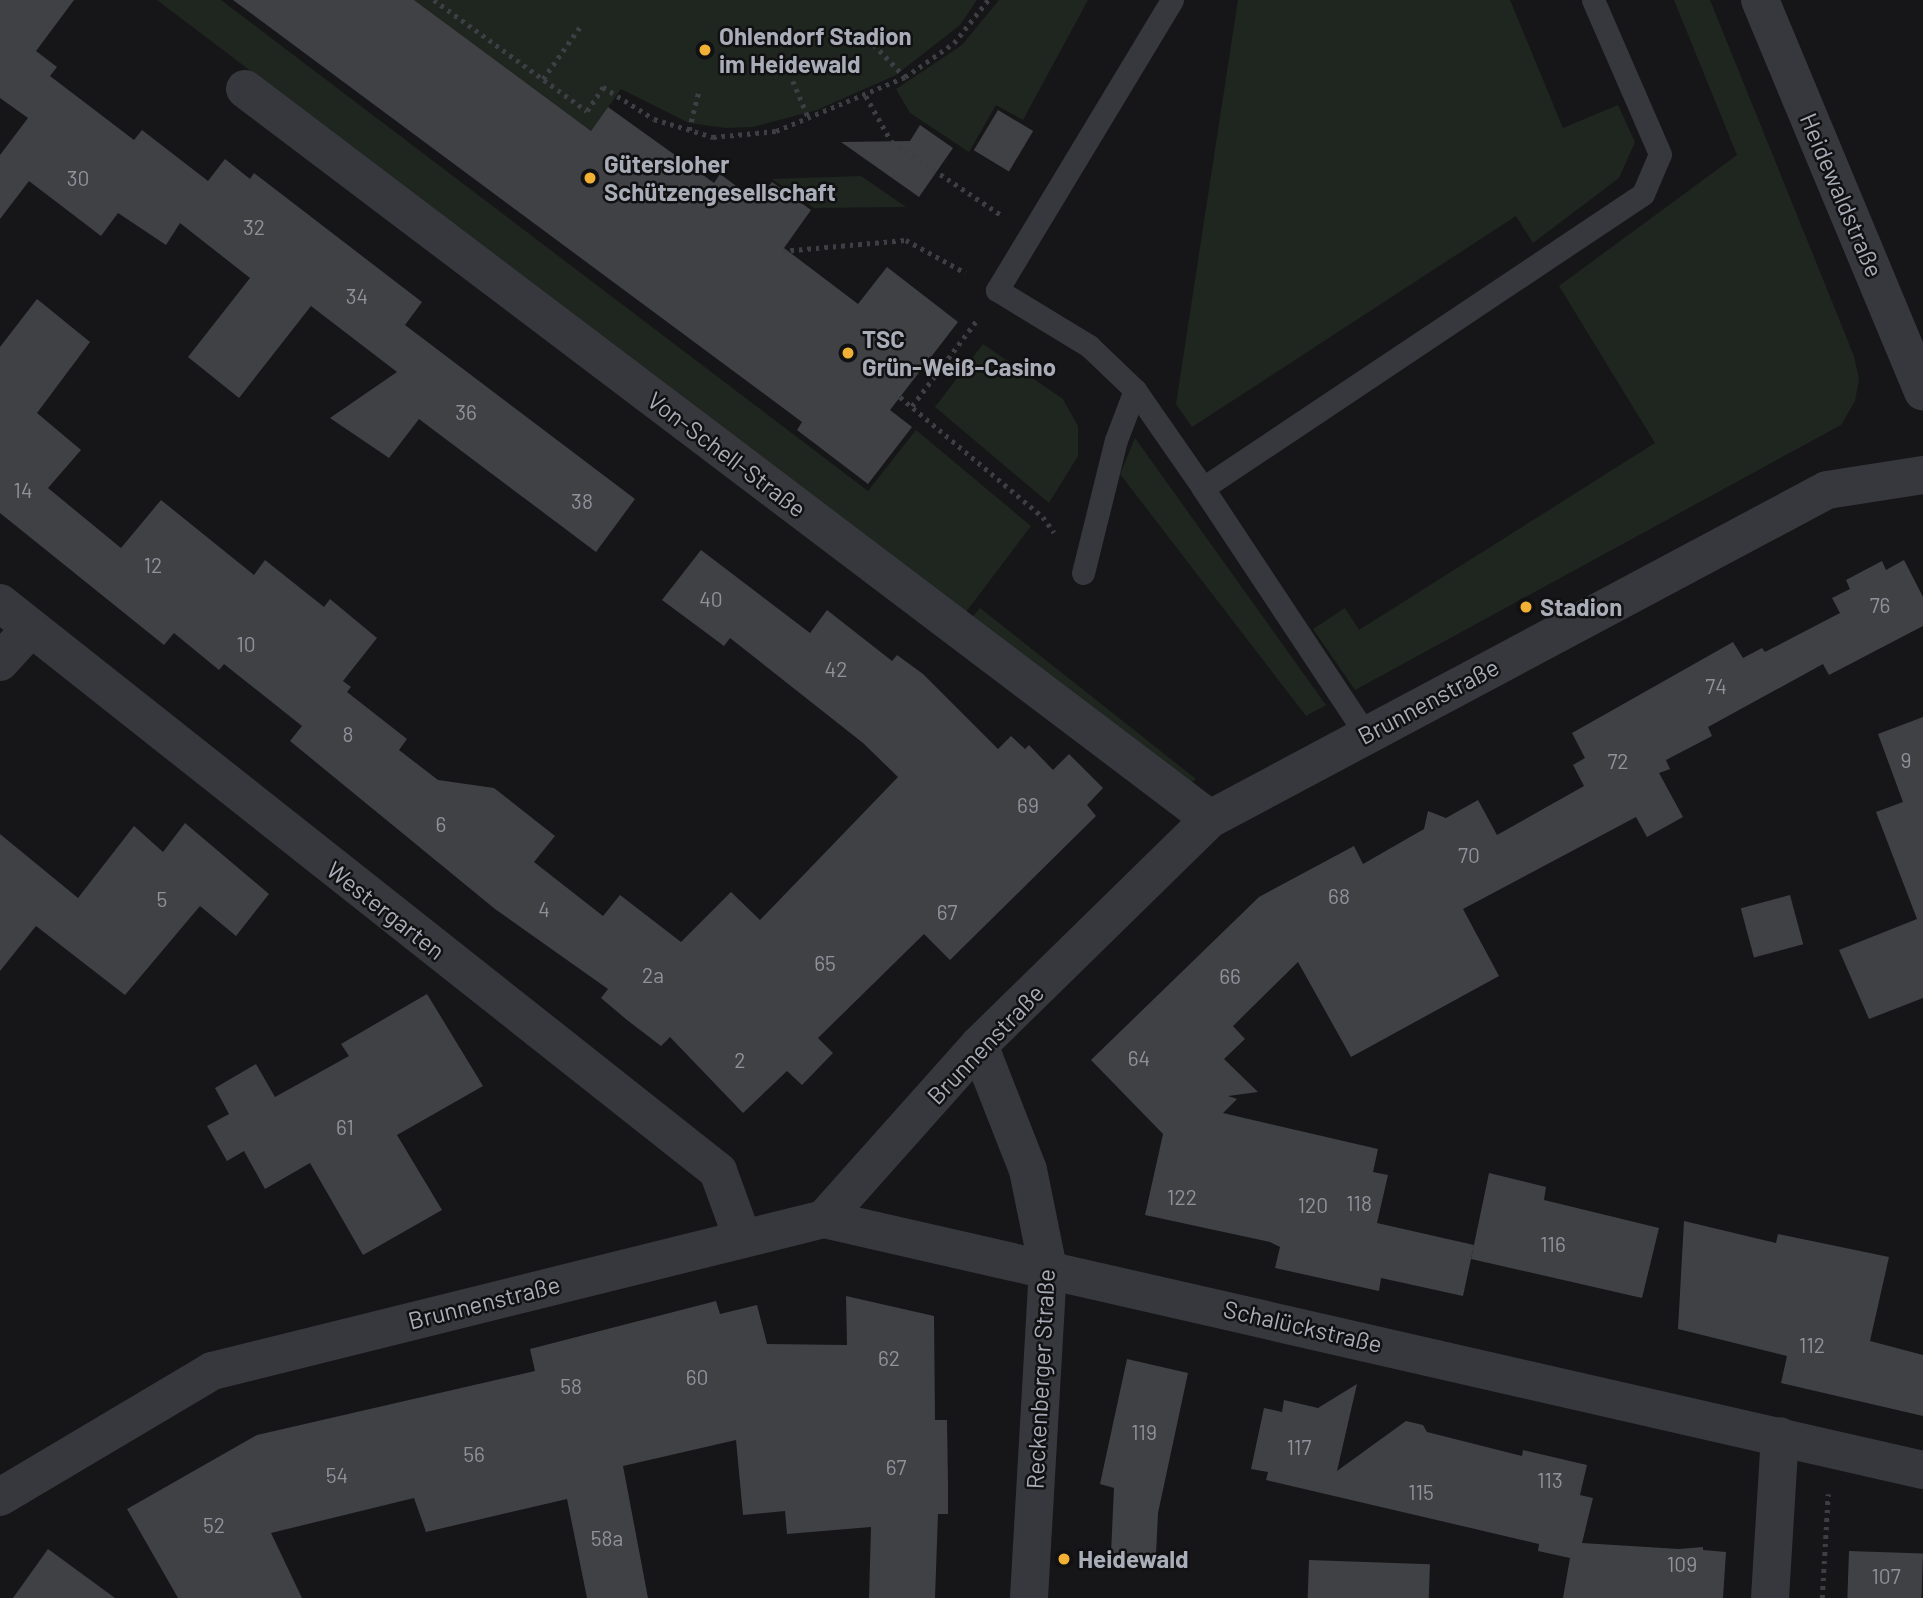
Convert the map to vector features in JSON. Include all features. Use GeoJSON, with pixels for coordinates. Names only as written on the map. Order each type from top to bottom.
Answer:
{"type":"FeatureCollection","features":[{"type":"Feature","properties":{"kind":"street","name":"Heidewaldstraße"},"geometry":{"type":"LineString","coordinates":[[1760,0],[1923,391]]}},
{"type":"Feature","properties":{"kind":"street","name":"Von-Schell-Straße"},"geometry":{"type":"LineString","coordinates":[[245,89],[1210,819]]}},
{"type":"Feature","properties":{"kind":"street","name":"Brunnenstraße"},"geometry":{"type":"LineString","coordinates":[[0,1497],[212,1371],[742,1237],[824,1219],[979,1045],[1210,819],[1365,733],[1828,490],[1923,475]]}},
{"type":"Feature","properties":{"kind":"street","name":"Westergarten"},"geometry":{"type":"LineString","coordinates":[[0,603],[718,1171],[742,1237]]}},
{"type":"Feature","properties":{"kind":"street"},"geometry":{"type":"LineString","coordinates":[[0,662],[30,629]]}},
{"type":"Feature","properties":{"kind":"street","name":"Reckenberger Straße"},"geometry":{"type":"LineString","coordinates":[[979,1045],[1028,1170],[1048,1268],[1029,1598]]}},
{"type":"Feature","properties":{"kind":"street","name":"Schalückstraße"},"geometry":{"type":"LineString","coordinates":[[824,1219],[1048,1268],[1923,1470]]}},
{"type":"Feature","properties":{"kind":"street"},"geometry":{"type":"LineString","coordinates":[[1770,1598],[1780,1436]]}},
{"type":"Feature","properties":{"kind":"lane"},"geometry":{"type":"LineString","coordinates":[[1172,0],[997,290],[1090,346],[1135,390],[1365,733]]}},
{"type":"Feature","properties":{"kind":"lane"},"geometry":{"type":"LineString","coordinates":[[1203,488],[1643,194],[1660,154],[1593,0]]}},
{"type":"Feature","properties":{"kind":"lane"},"geometry":{"type":"LineString","coordinates":[[1083,573],[1116,440],[1135,390]]}},
{"type":"Feature","properties":{"kind":"path"},"geometry":{"type":"LineString","coordinates":[[434,0],[587,111],[603,87],[654,119],[713,137],[776,131],[809,120],[905,77],[954,43],[988,0]]}},
{"type":"Feature","properties":{"kind":"path"},"geometry":{"type":"LineString","coordinates":[[543,79],[582,24]]}},
{"type":"Feature","properties":{"kind":"path"},"geometry":{"type":"LineString","coordinates":[[862,32],[905,77]]}},
{"type":"Feature","properties":{"kind":"path"},"geometry":{"type":"LineString","coordinates":[[793,81],[809,120]]}},
{"type":"Feature","properties":{"kind":"path"},"geometry":{"type":"LineString","coordinates":[[689,130],[698,93]]}},
{"type":"Feature","properties":{"kind":"path"},"geometry":{"type":"LineString","coordinates":[[866,96],[891,141],[1031,234]]}},
{"type":"Feature","properties":{"kind":"path"},"geometry":{"type":"LineString","coordinates":[[782,251],[906,240],[997,290],[912,406]]}},
{"type":"Feature","properties":{"kind":"path"},"geometry":{"type":"LineString","coordinates":[[900,397],[1043,517],[1083,573]]}},
{"type":"Feature","properties":{"kind":"path"},"geometry":{"type":"LineString","coordinates":[[1822,1598],[1831,1449]]}},
{"type":"Feature","properties":{"kind":"shaded area"},"geometry":{"type":"Polygon","coordinates":[[[157,0],[221,0],[868,491],[916,430],[1031,526],[966,612],[157,0]]]}},
{"type":"Feature","properties":{"kind":"shaded area","name":"Ohlendorf Stadion im Heidewald"},"geometry":{"type":"Polygon","coordinates":[[[414,0],[977,0],[960,25],[896,75],[817,110],[753,127],[726,128],[689,123],[621,89],[591,131],[414,0]]]}},
{"type":"Feature","properties":{"kind":"shaded area"},"geometry":{"type":"Polygon","coordinates":[[[999,0],[1088,0],[1023,120],[996,105],[969,152],[910,113],[896,89],[962,45],[999,0]]]}},
{"type":"Feature","properties":{"kind":"shaded area"},"geometry":{"type":"Polygon","coordinates":[[[1238,0],[1510,0],[1563,128],[1618,105],[1635,142],[1619,178],[1533,243],[1516,216],[1192,427],[1176,404],[1238,0]]]}},
{"type":"Feature","properties":{"kind":"shaded area"},"geometry":{"type":"Polygon","coordinates":[[[1674,0],[1710,0],[1854,356],[1859,379],[1855,401],[1841,425],[1355,690],[1313,629],[1345,608],[1359,630],[1655,443],[1559,286],[1737,155],[1674,0]]]}},
{"type":"Feature","properties":{"kind":"shaded area"},"geometry":{"type":"Polygon","coordinates":[[[861,176],[906,207],[814,208],[772,179],[861,176]]]}},
{"type":"Feature","properties":{"kind":"shaded area"},"geometry":{"type":"Polygon","coordinates":[[[983,344],[1063,399],[1078,426],[1078,456],[1049,503],[935,407],[983,344]]]}},
{"type":"Feature","properties":{"kind":"shaded area"},"geometry":{"type":"Polygon","coordinates":[[[1135,438],[1326,705],[1306,716],[1120,474],[1135,438]]]}},
{"type":"Feature","properties":{"kind":"shaded area"},"geometry":{"type":"Polygon","coordinates":[[[980,608],[1196,779],[1186,786],[969,621],[980,608]]]}},
{"type":"Feature","properties":{"kind":"building"},"geometry":{"type":"Polygon","coordinates":[[[0,0],[74,0],[36,51],[57,67],[50,76],[134,140],[142,130],[208,181],[225,159],[250,179],[254,173],[422,302],[405,325],[635,499],[596,552],[419,419],[389,458],[330,418],[397,372],[311,306],[239,398],[188,357],[250,278],[180,223],[166,245],[118,213],[101,236],[29,181],[0,219],[0,155],[28,118],[0,98],[0,0]]]}},
{"type":"Feature","properties":{"kind":"building","name":"Gütersloher Schützengesellschaft"},"geometry":{"type":"Polygon","coordinates":[[[233,0],[414,0],[591,131],[608,107],[714,183],[720,174],[758,202],[772,182],[811,210],[784,248],[858,304],[887,267],[958,322],[890,410],[912,427],[868,484],[797,430],[802,422],[233,0]]]}},
{"type":"Feature","properties":{"kind":"building"},"geometry":{"type":"Polygon","coordinates":[[[998,110],[1033,131],[1009,171],[974,150],[998,110]]]}},
{"type":"Feature","properties":{"kind":"building"},"geometry":{"type":"Polygon","coordinates":[[[920,125],[953,148],[919,197],[841,142],[910,141],[920,125]]]}},
{"type":"Feature","properties":{"kind":"building"},"geometry":{"type":"Polygon","coordinates":[[[37,299],[90,342],[37,413],[81,450],[48,488],[121,548],[161,500],[254,575],[265,560],[324,607],[330,599],[377,638],[343,681],[351,687],[347,692],[407,739],[399,750],[438,780],[494,788],[555,836],[534,862],[603,916],[620,895],[681,942],[731,892],[760,920],[898,777],[863,743],[730,638],[724,646],[662,600],[701,550],[810,633],[827,610],[892,661],[897,655],[923,674],[998,749],[1011,736],[1025,749],[1029,745],[1053,770],[1069,754],[1103,788],[1087,805],[1096,816],[950,960],[924,934],[818,1038],[833,1053],[802,1085],[787,1071],[743,1113],[670,1037],[661,1046],[627,1020],[601,998],[608,989],[495,909],[290,741],[302,726],[224,664],[219,670],[174,633],[164,645],[0,513],[0,347],[37,299]]]}},
{"type":"Feature","properties":{"kind":"building"},"geometry":{"type":"Polygon","coordinates":[[[1904,560],[1923,597],[1923,626],[1829,675],[1823,664],[1708,727],[1712,736],[1666,760],[1670,769],[1659,773],[1683,817],[1647,837],[1636,817],[1463,909],[1499,976],[1351,1057],[1298,962],[1233,1026],[1245,1039],[1224,1059],[1258,1092],[1228,1096],[1237,1099],[1223,1113],[1378,1149],[1373,1172],[1388,1175],[1377,1223],[1474,1245],[1463,1296],[1381,1278],[1379,1291],[1275,1268],[1280,1247],[1270,1242],[1145,1215],[1163,1134],[1091,1060],[1259,897],[1354,846],[1363,864],[1424,829],[1428,811],[1446,818],[1478,800],[1497,835],[1584,786],[1573,765],[1585,758],[1572,733],[1733,642],[1743,658],[1762,648],[1765,652],[1840,613],[1832,598],[1850,589],[1846,580],[1882,561],[1886,570],[1904,560]]]}},
{"type":"Feature","properties":{"kind":"building"},"geometry":{"type":"Polygon","coordinates":[[[1923,717],[1923,998],[1869,1019],[1839,950],[1917,919],[1876,812],[1903,802],[1878,734],[1923,717]]]}},
{"type":"Feature","properties":{"kind":"building"},"geometry":{"type":"Polygon","coordinates":[[[185,823],[269,894],[236,936],[200,906],[125,995],[36,926],[0,971],[0,834],[78,898],[134,826],[163,852],[185,823]]]}},
{"type":"Feature","properties":{"kind":"building"},"geometry":{"type":"Polygon","coordinates":[[[1790,895],[1803,944],[1754,957],[1741,908],[1790,895]]]}},
{"type":"Feature","properties":{"kind":"building"},"geometry":{"type":"Polygon","coordinates":[[[427,994],[483,1086],[397,1135],[442,1210],[363,1255],[310,1163],[265,1189],[244,1151],[227,1161],[207,1126],[229,1114],[215,1088],[256,1064],[275,1097],[349,1056],[341,1044],[427,994]]]}},
{"type":"Feature","properties":{"kind":"building"},"geometry":{"type":"Polygon","coordinates":[[[1489,1173],[1546,1187],[1544,1200],[1659,1228],[1642,1298],[1471,1259],[1489,1173]]]}},
{"type":"Feature","properties":{"kind":"building"},"geometry":{"type":"Polygon","coordinates":[[[1684,1221],[1776,1243],[1778,1234],[1889,1257],[1870,1341],[1923,1355],[1923,1416],[1781,1383],[1787,1356],[1678,1329],[1684,1221]]]}},
{"type":"Feature","properties":{"kind":"building"},"geometry":{"type":"Polygon","coordinates":[[[846,1296],[934,1316],[935,1420],[947,1420],[948,1483],[948,1514],[938,1514],[935,1598],[869,1598],[871,1527],[787,1534],[785,1511],[743,1515],[736,1440],[623,1466],[648,1598],[587,1598],[567,1499],[426,1532],[414,1498],[271,1533],[302,1598],[178,1598],[127,1509],[257,1435],[535,1371],[530,1349],[716,1301],[720,1314],[757,1305],[767,1344],[847,1345],[846,1296]]]}},
{"type":"Feature","properties":{"kind":"building"},"geometry":{"type":"Polygon","coordinates":[[[1127,1359],[1188,1373],[1158,1513],[1156,1555],[1111,1553],[1114,1488],[1100,1484],[1127,1359]]]}},
{"type":"Feature","properties":{"kind":"building"},"geometry":{"type":"Polygon","coordinates":[[[1357,1384],[1337,1471],[1406,1421],[1423,1425],[1427,1432],[1522,1456],[1523,1450],[1587,1465],[1580,1495],[1593,1498],[1582,1543],[1679,1549],[1703,1547],[1703,1550],[1726,1552],[1723,1598],[1563,1598],[1570,1558],[1538,1551],[1539,1544],[1266,1480],[1268,1472],[1251,1469],[1264,1408],[1282,1412],[1284,1400],[1318,1408],[1357,1384]]]}},
{"type":"Feature","properties":{"kind":"building"},"geometry":{"type":"Polygon","coordinates":[[[48,1549],[115,1598],[13,1598],[48,1549]]]}},
{"type":"Feature","properties":{"kind":"building"},"geometry":{"type":"Polygon","coordinates":[[[1849,1551],[1923,1554],[1921,1598],[1847,1598],[1849,1551]]]}},
{"type":"Feature","properties":{"kind":"building"},"geometry":{"type":"Polygon","coordinates":[[[1309,1560],[1430,1564],[1429,1598],[1308,1598],[1309,1560]]]}},
{"type":"Feature","properties":{"kind":"place","name":"Ohlendorf Stadion im Heidewald"},"geometry":{"type":"Point","coordinates":[705,50]}},
{"type":"Feature","properties":{"kind":"place","name":"Gütersloher Schützengesellschaft"},"geometry":{"type":"Point","coordinates":[590,178]}},
{"type":"Feature","properties":{"kind":"place","name":"TSC Grün-Weiß-Casino"},"geometry":{"type":"Point","coordinates":[848,353]}},
{"type":"Feature","properties":{"kind":"place","name":"Stadion"},"geometry":{"type":"Point","coordinates":[1526,607]}},
{"type":"Feature","properties":{"kind":"place","name":"Heidewald"},"geometry":{"type":"Point","coordinates":[1064,1559]}}]}
